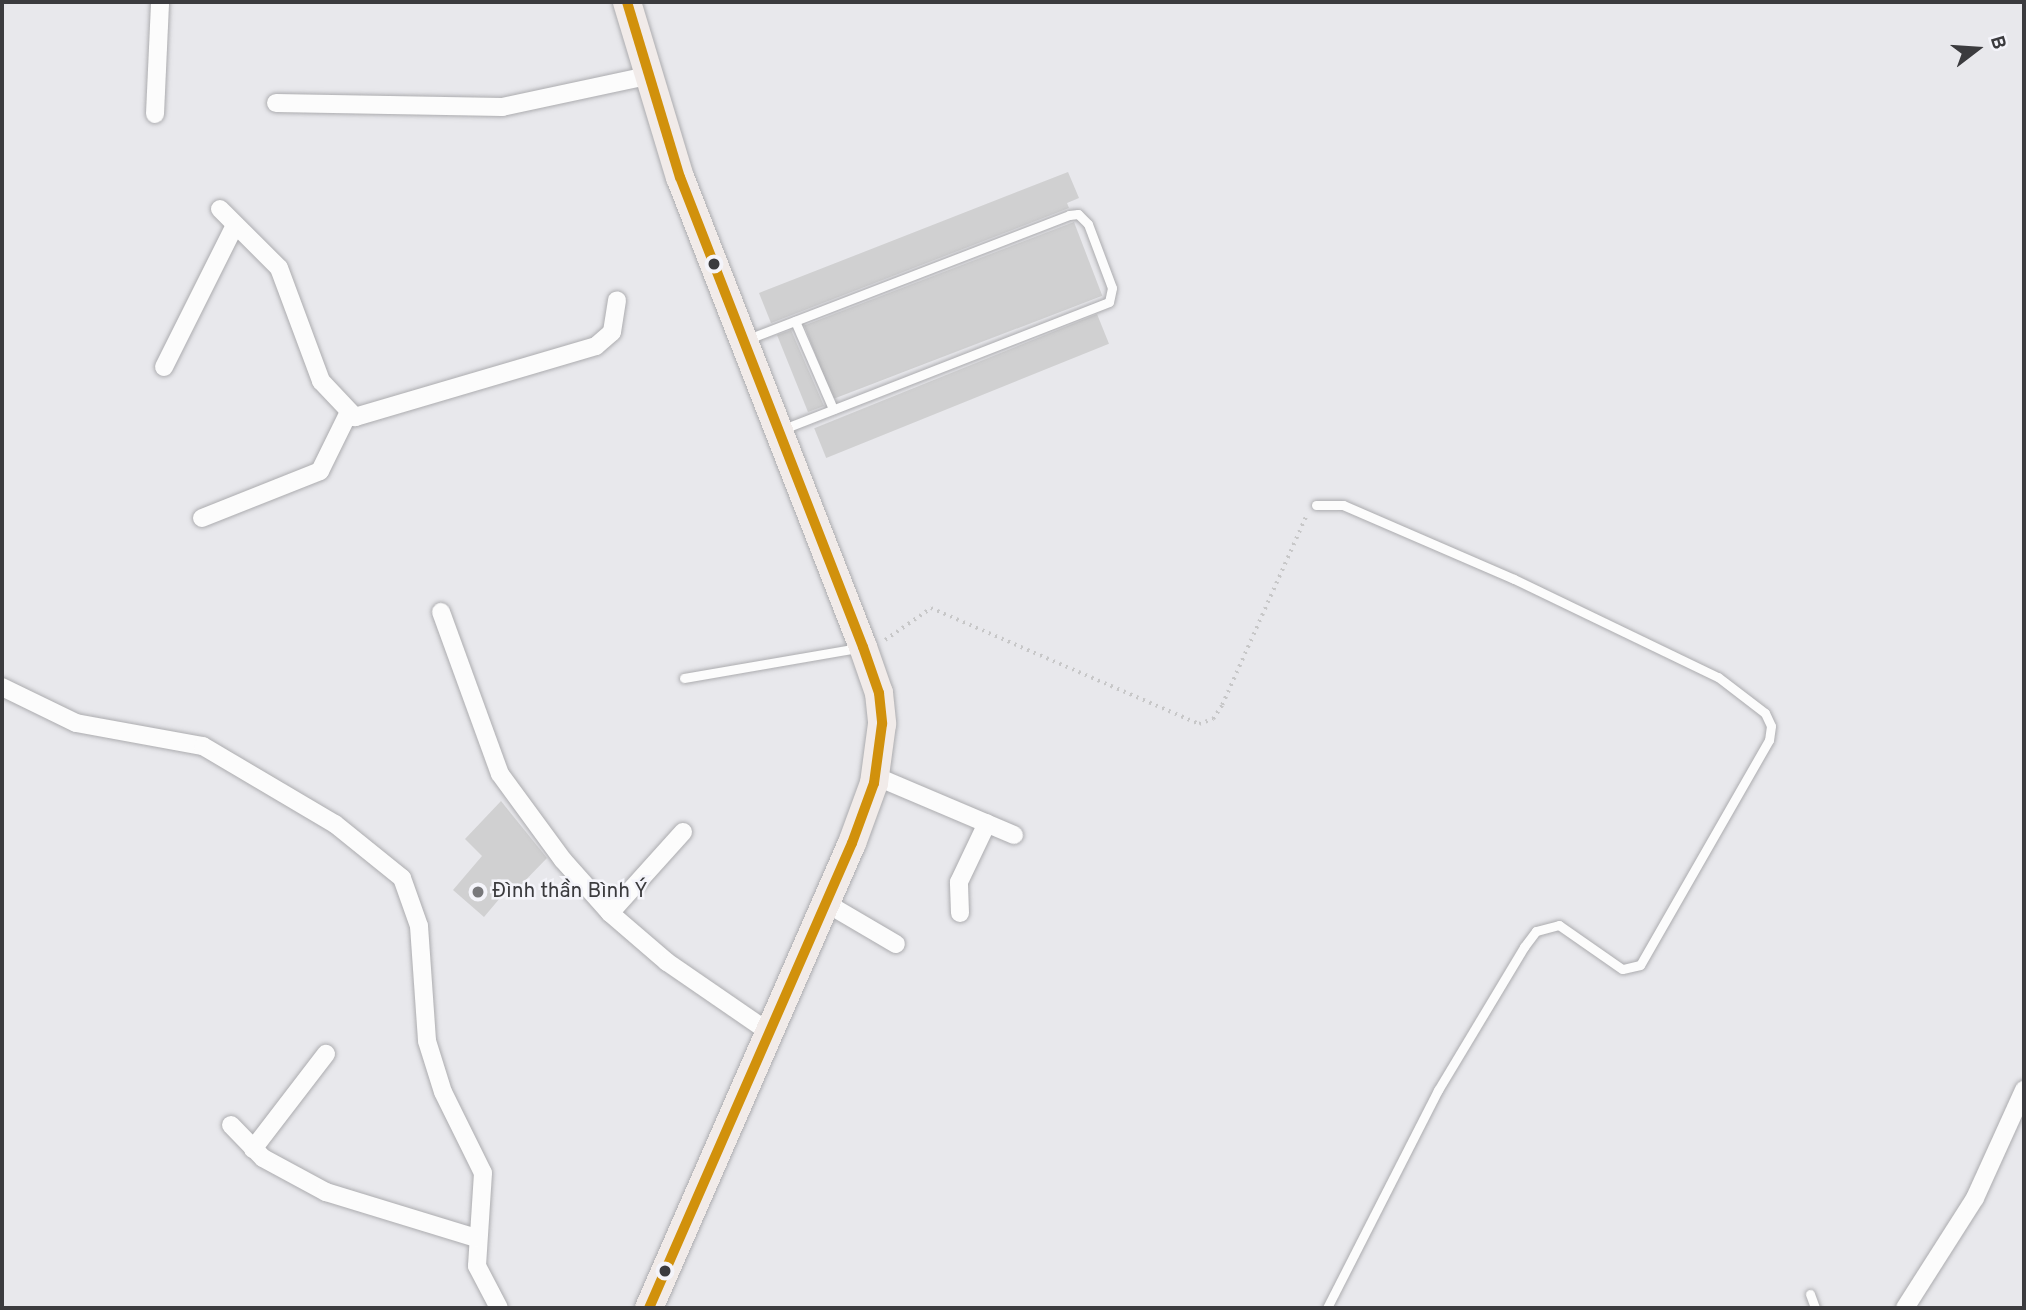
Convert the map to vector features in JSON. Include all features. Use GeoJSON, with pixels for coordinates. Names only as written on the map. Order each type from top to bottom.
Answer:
{"type":"FeatureCollection","features":[{"type":"Feature","properties":{"kind":"main road"},"geometry":{"type":"LineString","coordinates":[[627,2],[646,76],[743,341],[879,693],[875,776],[826,903],[649,1308]]}},
{"type":"Feature","properties":{"kind":"street"},"geometry":{"type":"LineString","coordinates":[[155,3],[155,114]]}},
{"type":"Feature","properties":{"kind":"street"},"geometry":{"type":"LineString","coordinates":[[276,103],[502,107],[538,104],[646,76]]}},
{"type":"Feature","properties":{"kind":"street"},"geometry":{"type":"LineString","coordinates":[[220,209],[283,274],[310,358],[348,414]]}},
{"type":"Feature","properties":{"kind":"street"},"geometry":{"type":"LineString","coordinates":[[164,367],[235,225]]}},
{"type":"Feature","properties":{"kind":"street"},"geometry":{"type":"LineString","coordinates":[[348,414],[380,410],[596,346],[615,326],[617,300]]}},
{"type":"Feature","properties":{"kind":"street"},"geometry":{"type":"LineString","coordinates":[[202,518],[320,471],[348,414]]}},
{"type":"Feature","properties":{"kind":"street"},"geometry":{"type":"LineString","coordinates":[[441,612],[500,774],[563,860],[610,913],[667,962],[769,1032]]}},
{"type":"Feature","properties":{"kind":"street"},"geometry":{"type":"LineString","coordinates":[[2,687],[76,723],[203,746],[335,824],[402,878],[419,926],[427,1041],[443,1092],[483,1173],[476,1238],[479,1273],[499,1308]]}},
{"type":"Feature","properties":{"kind":"street"},"geometry":{"type":"LineString","coordinates":[[875,776],[1014,835]]}},
{"type":"Feature","properties":{"kind":"street"},"geometry":{"type":"LineString","coordinates":[[960,913],[959,881],[987,824]]}},
{"type":"Feature","properties":{"kind":"street"},"geometry":{"type":"LineString","coordinates":[[610,913],[683,832]]}},
{"type":"Feature","properties":{"kind":"street"},"geometry":{"type":"LineString","coordinates":[[826,903],[896,944]]}},
{"type":"Feature","properties":{"kind":"street"},"geometry":{"type":"LineString","coordinates":[[253,1149],[326,1054]]}},
{"type":"Feature","properties":{"kind":"street"},"geometry":{"type":"LineString","coordinates":[[1905,1308],[1975,1198],[2024,1090]]}},
{"type":"Feature","properties":{"kind":"street"},"geometry":{"type":"LineString","coordinates":[[231,1125],[253,1149],[352,1203],[476,1238]]}},
{"type":"Feature","properties":{"kind":"lane"},"geometry":{"type":"LineString","coordinates":[[743,341],[1069,215],[1088,224],[1112,288],[1110,302],[778,430]]}},
{"type":"Feature","properties":{"kind":"lane"},"geometry":{"type":"LineString","coordinates":[[795,321],[833,409]]}},
{"type":"Feature","properties":{"kind":"lane"},"geometry":{"type":"LineString","coordinates":[[1316,505],[1343,505],[1514,579],[1717,677],[1765,713],[1771,726],[1769,740],[1640,965],[1622,969],[1559,925],[1536,931],[1438,1090],[1327,1308]]}},
{"type":"Feature","properties":{"kind":"lane"},"geometry":{"type":"LineString","coordinates":[[684,678],[864,651]]}},
{"type":"Feature","properties":{"kind":"lane"},"geometry":{"type":"LineString","coordinates":[[1810,1294],[1815,1308]]}},
{"type":"Feature","properties":{"kind":"path"},"geometry":{"type":"LineString","coordinates":[[864,651],[931,608],[1181,721],[1213,719],[1304,517],[1316,505]]}},
{"type":"Feature","properties":{"kind":"building"},"geometry":{"type":"Polygon","coordinates":[[[1068,172],[1079,198],[1067,203],[1069,208],[771,323],[759,293],[1068,172]]]}},
{"type":"Feature","properties":{"kind":"building"},"geometry":{"type":"Polygon","coordinates":[[[1074,222],[1102,296],[833,399],[804,326],[1074,222]]]}},
{"type":"Feature","properties":{"kind":"building"},"geometry":{"type":"Polygon","coordinates":[[[1097,314],[1109,344],[826,458],[814,428],[1097,314]]]}},
{"type":"Feature","properties":{"kind":"building"},"geometry":{"type":"Polygon","coordinates":[[[791,330],[824,406],[808,412],[777,335],[791,330]]]}},
{"type":"Feature","properties":{"kind":"building"},"geometry":{"type":"Polygon","coordinates":[[[501,801],[547,858],[517,889],[512,884],[484,917],[453,890],[482,856],[465,839],[501,801]]]}},
{"type":"Feature","properties":{"kind":"transit line"},"geometry":{"type":"LineString","coordinates":[[627,2],[680,177],[863,647],[879,693],[882,724],[874,783],[852,843],[649,1308]]}},
{"type":"Feature","properties":{"kind":"place","name":"Đình thần Bình Ý"},"geometry":{"type":"Point","coordinates":[478,892]}}]}
